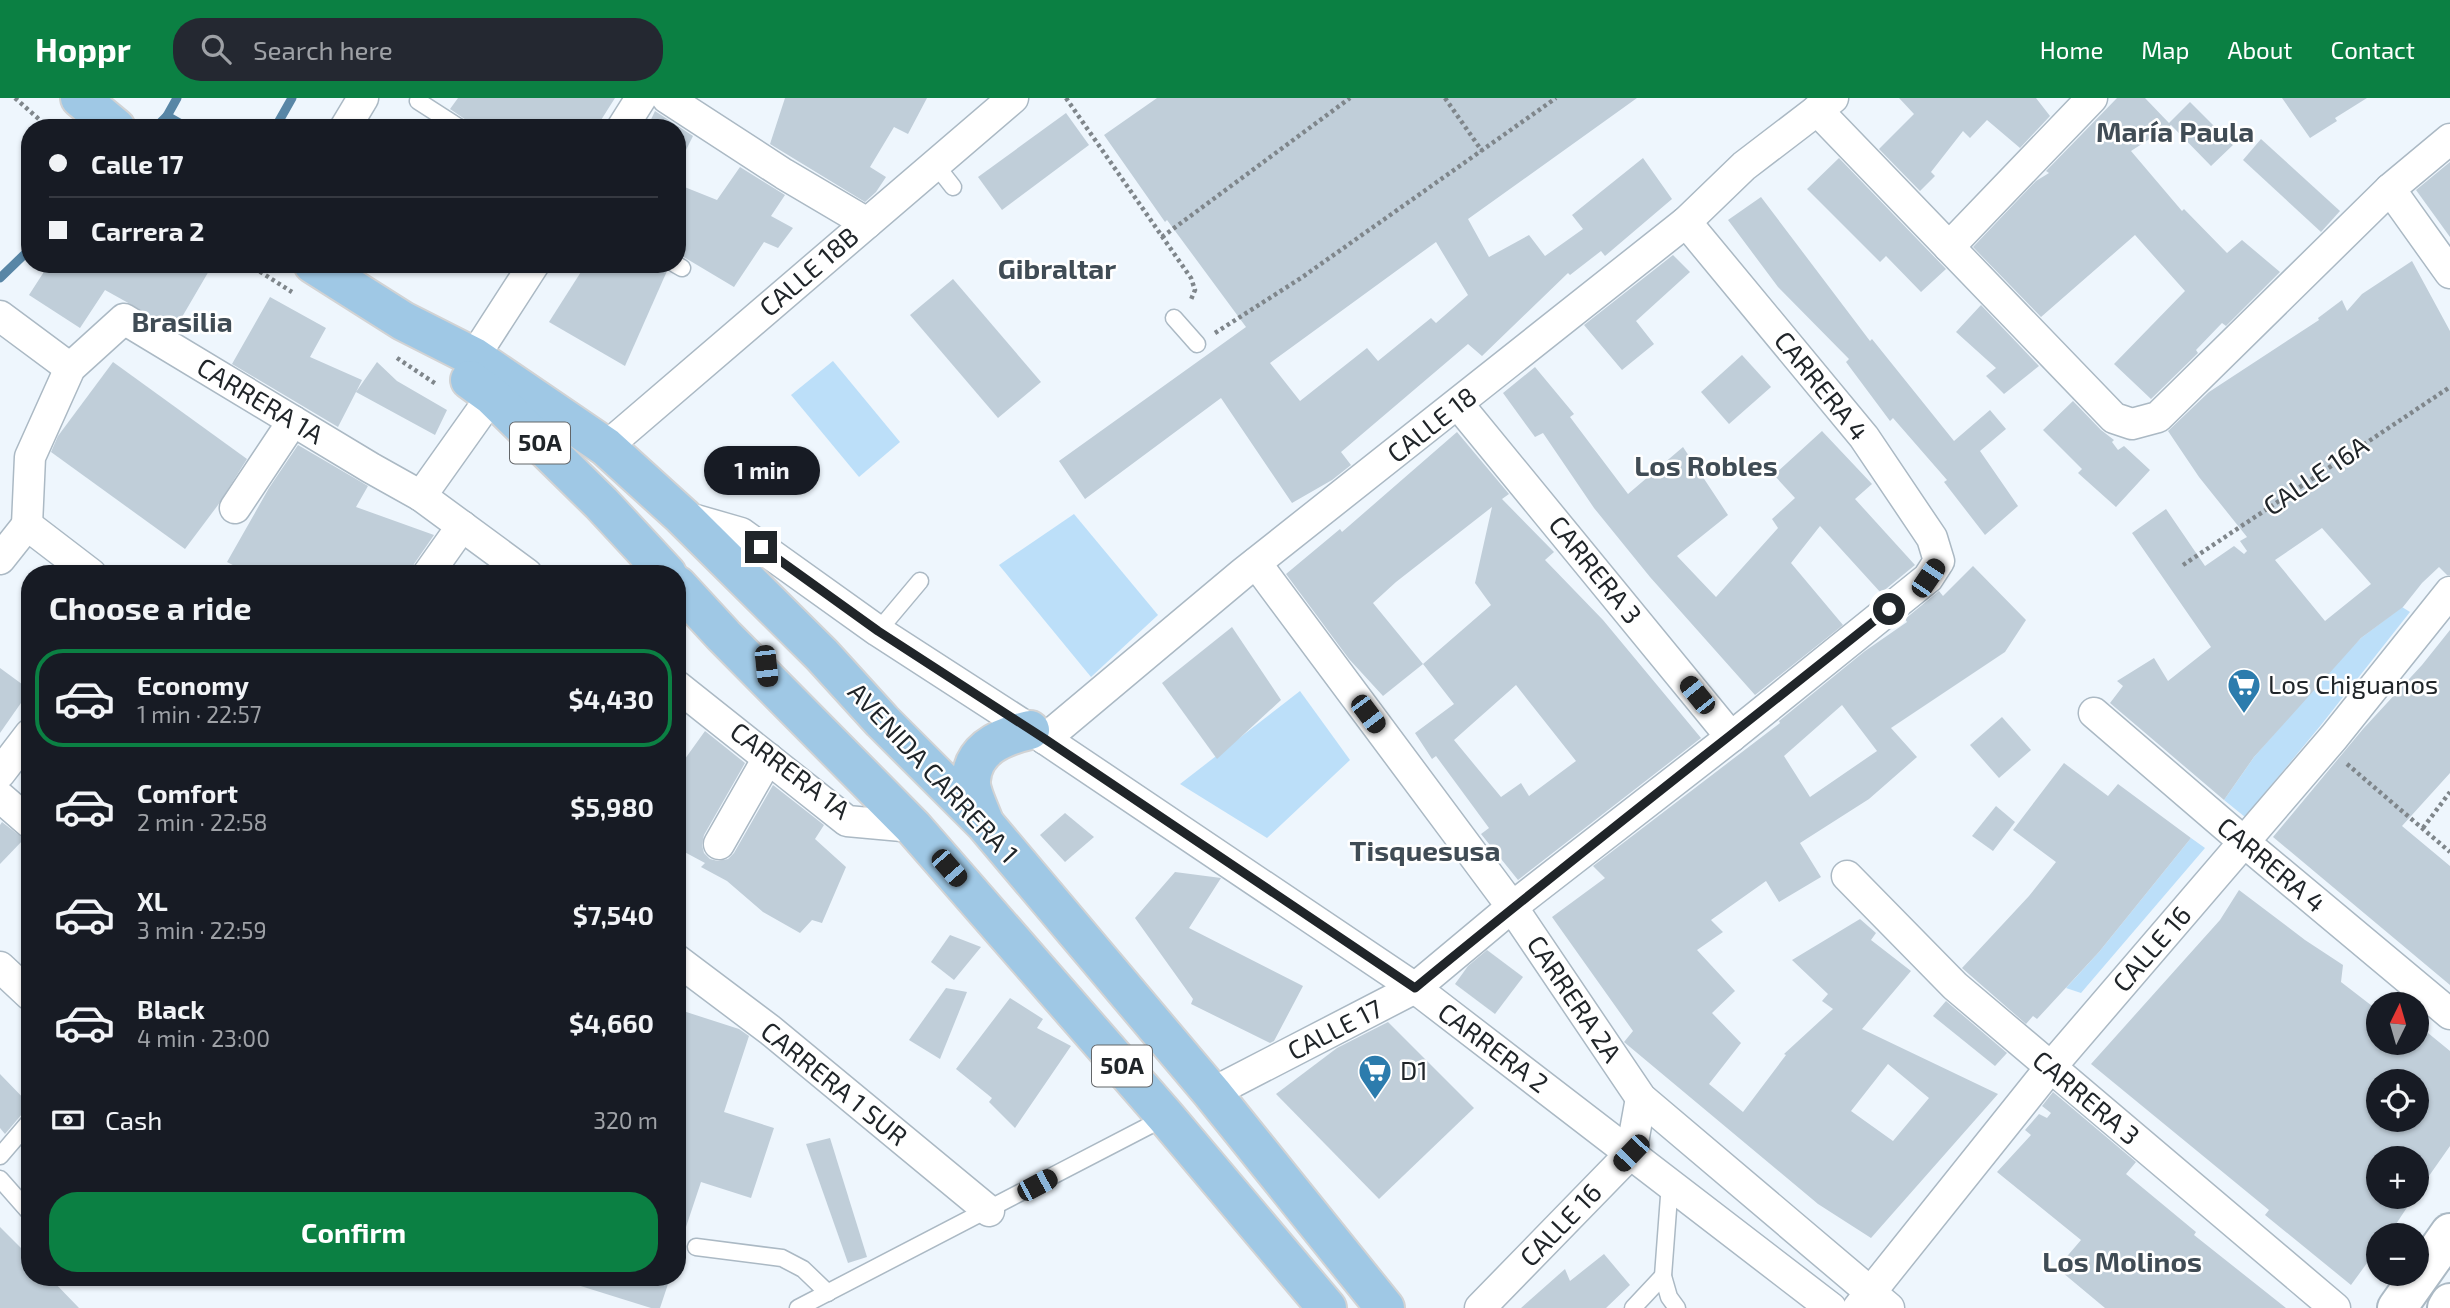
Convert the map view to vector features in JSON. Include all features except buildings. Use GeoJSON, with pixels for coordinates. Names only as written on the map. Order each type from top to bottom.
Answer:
{"type":"FeatureCollection","features":[{"type":"Feature","properties":{"kind":"main road"},"geometry":{"type":"LineString","coordinates":[[80,98],[105,119]]}},
{"type":"Feature","properties":{"kind":"main road","name":"AVENIDA CARRERA 1"},"geometry":{"type":"LineString","coordinates":[[303,279],[395,337],[462,374],[485,405],[601,503],[659,565]]}},
{"type":"Feature","properties":{"kind":"main road","name":"AVENIDA CARRERA 1"},"geometry":{"type":"LineString","coordinates":[[395,337],[474,357],[606,447],[682,516],[822,655],[881,721],[985,824],[1212,1093],[1385,1308]]}},
{"type":"Feature","properties":{"kind":"main road"},"geometry":{"type":"LineString","coordinates":[[601,503],[682,516]]}},
{"type":"Feature","properties":{"kind":"main road","name":"AVENIDA CARRERA 1"},"geometry":{"type":"LineString","coordinates":[[686,594],[913,827],[1166,1117],[1328,1308]]}},
{"type":"Feature","properties":{"kind":"main road"},"geometry":{"type":"LineString","coordinates":[[768,680],[766,666],[769,657],[777,650],[785,648],[803,655],[881,721]]}},
{"type":"Feature","properties":{"kind":"main road"},"geometry":{"type":"LineString","coordinates":[[985,824],[970,782],[981,754],[993,742],[1007,735],[1037,735]]}},
{"type":"Feature","properties":{"kind":"main road"},"geometry":{"type":"LineString","coordinates":[[2397,1308],[2450,1233]]}},
{"type":"Feature","properties":{"kind":"main road"},"geometry":{"type":"LineString","coordinates":[[2447,1308],[2450,1304]]}},
{"type":"Feature","properties":{"kind":"street"},"geometry":{"type":"LineString","coordinates":[[350,119],[362,98]]}},
{"type":"Feature","properties":{"kind":"street"},"geometry":{"type":"LineString","coordinates":[[628,119],[641,98]]}},
{"type":"Feature","properties":{"kind":"street"},"geometry":{"type":"LineString","coordinates":[[667,98],[784,174],[867,223]]}},
{"type":"Feature","properties":{"kind":"street","name":"CALLE 18B"},"geometry":{"type":"LineString","coordinates":[[606,447],[867,223],[944,176],[1013,98]]}},
{"type":"Feature","properties":{"kind":"street"},"geometry":{"type":"LineString","coordinates":[[1949,247],[2092,98]]}},
{"type":"Feature","properties":{"kind":"street"},"geometry":{"type":"LineString","coordinates":[[1825,104],[1949,247],[2114,418],[2132,424],[2158,417],[2390,189],[2450,139]]}},
{"type":"Feature","properties":{"kind":"street","name":"CALLE 18"},"geometry":{"type":"LineString","coordinates":[[1037,735],[1686,222],[1744,166],[1825,104]]}},
{"type":"Feature","properties":{"kind":"street"},"geometry":{"type":"LineString","coordinates":[[2390,189],[2450,273]]}},
{"type":"Feature","properties":{"kind":"street","name":"CARRERA 4"},"geometry":{"type":"LineString","coordinates":[[1686,222],[1864,437],[1932,538],[1939,561]]}},
{"type":"Feature","properties":{"kind":"street"},"geometry":{"type":"LineString","coordinates":[[474,357],[528,273]]}},
{"type":"Feature","properties":{"kind":"street"},"geometry":{"type":"LineString","coordinates":[[0,316],[70,368],[30,457],[27,525],[0,559]]}},
{"type":"Feature","properties":{"kind":"street","name":"CARRERA 1A"},"geometry":{"type":"LineString","coordinates":[[70,368],[124,319],[421,496],[515,565]]}},
{"type":"Feature","properties":{"kind":"street","name":"CARRERA 3"},"geometry":{"type":"LineString","coordinates":[[1458,404],[1731,737]]}},
{"type":"Feature","properties":{"kind":"street"},"geometry":{"type":"LineString","coordinates":[[421,496],[485,405]]}},
{"type":"Feature","properties":{"kind":"street"},"geometry":{"type":"LineString","coordinates":[[235,508],[293,421]]}},
{"type":"Feature","properties":{"kind":"street","name":"CARRERA 2"},"geometry":{"type":"LineString","coordinates":[[682,516],[741,533],[878,631],[1415,988],[1831,1308]]}},
{"type":"Feature","properties":{"kind":"street"},"geometry":{"type":"LineString","coordinates":[[27,525],[79,565]]}},
{"type":"Feature","properties":{"kind":"street"},"geometry":{"type":"LineString","coordinates":[[434,565],[462,526]]}},
{"type":"Feature","properties":{"kind":"street","name":"CALLE 17"},"geometry":{"type":"LineString","coordinates":[[1212,1093],[1415,988],[1512,907],[1731,737],[1928,578],[1939,561]]}},
{"type":"Feature","properties":{"kind":"street","name":"CARRERA 2A"},"geometry":{"type":"LineString","coordinates":[[1256,564],[1512,907],[1641,1098]]}},
{"type":"Feature","properties":{"kind":"street","name":"CALLE 16"},"geometry":{"type":"LineString","coordinates":[[1872,1303],[2050,1068],[2327,746],[2450,592]]}},
{"type":"Feature","properties":{"kind":"street","name":"CARRERA 1A"},"geometry":{"type":"LineString","coordinates":[[686,693],[847,821],[913,827]]}},
{"type":"Feature","properties":{"kind":"street","name":"CARRERA 4"},"geometry":{"type":"LineString","coordinates":[[2094,713],[2450,1014]]}},
{"type":"Feature","properties":{"kind":"street"},"geometry":{"type":"LineString","coordinates":[[0,773],[21,746]]}},
{"type":"Feature","properties":{"kind":"street"},"geometry":{"type":"LineString","coordinates":[[719,844],[768,758]]}},
{"type":"Feature","properties":{"kind":"street"},"geometry":{"type":"LineString","coordinates":[[0,797],[21,815]]}},
{"type":"Feature","properties":{"kind":"street","name":"CARRERA 3"},"geometry":{"type":"LineString","coordinates":[[1847,876],[1955,986],[2335,1308]]}},
{"type":"Feature","properties":{"kind":"street"},"geometry":{"type":"LineString","coordinates":[[0,967],[21,987]]}},
{"type":"Feature","properties":{"kind":"street","name":"CARRERA 1 SUR"},"geometry":{"type":"LineString","coordinates":[[686,967],[770,1030],[989,1211]]}},
{"type":"Feature","properties":{"kind":"street"},"geometry":{"type":"LineString","coordinates":[[1631,1153],[1641,1098]]}},
{"type":"Feature","properties":{"kind":"street"},"geometry":{"type":"LineString","coordinates":[[1641,1098],[1872,1303]]}},
{"type":"Feature","properties":{"kind":"street","name":"CALLE 16"},"geometry":{"type":"LineString","coordinates":[[1480,1308],[1631,1153]]}},
{"type":"Feature","properties":{"kind":"lane"},"geometry":{"type":"LineString","coordinates":[[418,101],[446,119]]}},
{"type":"Feature","properties":{"kind":"lane"},"geometry":{"type":"LineString","coordinates":[[1174,318],[1197,344]]}},
{"type":"Feature","properties":{"kind":"lane"},"geometry":{"type":"LineString","coordinates":[[878,631],[920,581]]}},
{"type":"Feature","properties":{"kind":"lane"},"geometry":{"type":"LineString","coordinates":[[798,1308],[1166,1117]]}},
{"type":"Feature","properties":{"kind":"lane"},"geometry":{"type":"LineString","coordinates":[[0,1156],[21,1132]]}},
{"type":"Feature","properties":{"kind":"lane"},"geometry":{"type":"LineString","coordinates":[[0,1179],[21,1203]]}},
{"type":"Feature","properties":{"kind":"lane"},"geometry":{"type":"LineString","coordinates":[[1670,1183],[1663,1276],[1669,1297],[1678,1308]]}},
{"type":"Feature","properties":{"kind":"lane"},"geometry":{"type":"LineString","coordinates":[[696,1247],[782,1258],[803,1269],[828,1293]]}},
{"type":"Feature","properties":{"kind":"lane"},"geometry":{"type":"LineString","coordinates":[[1633,1308],[1663,1276]]}},
{"type":"Feature","properties":{"kind":"path"},"geometry":{"type":"LineString","coordinates":[[15,98],[39,119]]}},
{"type":"Feature","properties":{"kind":"path"},"geometry":{"type":"LineString","coordinates":[[1066,98],[1191,278],[1195,290],[1191,302],[1174,318]]}},
{"type":"Feature","properties":{"kind":"path"},"geometry":{"type":"LineString","coordinates":[[1163,237],[1350,98]]}},
{"type":"Feature","properties":{"kind":"path"},"geometry":{"type":"LineString","coordinates":[[1445,98],[1482,151]]}},
{"type":"Feature","properties":{"kind":"path"},"geometry":{"type":"LineString","coordinates":[[1197,344],[1301,278],[1556,98]]}},
{"type":"Feature","properties":{"kind":"path"},"geometry":{"type":"LineString","coordinates":[[281,273],[303,279]]}},
{"type":"Feature","properties":{"kind":"path"},"geometry":{"type":"LineString","coordinates":[[395,337],[445,389],[485,405]]}},
{"type":"Feature","properties":{"kind":"path","name":"CALLE 16A"},"geometry":{"type":"LineString","coordinates":[[2183,565],[2450,387]]}},
{"type":"Feature","properties":{"kind":"path"},"geometry":{"type":"LineString","coordinates":[[2327,746],[2450,852]]}},
{"type":"Feature","properties":{"kind":"path"},"geometry":{"type":"LineString","coordinates":[[2423,828],[2450,792]]}},
{"type":"Feature","properties":{"kind":"shaded area"},"geometry":{"type":"Polygon","coordinates":[[[833,361],[900,442],[859,477],[791,395],[833,361]]]}},
{"type":"Feature","properties":{"kind":"shaded area"},"geometry":{"type":"Polygon","coordinates":[[[1074,514],[1158,615],[1091,677],[999,565],[1074,514]]]}},
{"type":"Feature","properties":{"kind":"shaded area"},"geometry":{"type":"Polygon","coordinates":[[[2402,607],[2410,612],[2245,817],[2224,800],[2254,757],[2331,669],[2361,638],[2402,607]]]}},
{"type":"Feature","properties":{"kind":"shaded area"},"geometry":{"type":"Polygon","coordinates":[[[1300,691],[1350,760],[1267,838],[1180,784],[1300,691]]]}},
{"type":"Feature","properties":{"kind":"shaded area"},"geometry":{"type":"Polygon","coordinates":[[[2191,838],[2205,848],[2081,993],[2066,988],[2099,952],[2191,838]]]}},
{"type":"Feature","properties":{"kind":"waterway"},"geometry":{"type":"LineString","coordinates":[[167,116],[177,98]]}},
{"type":"Feature","properties":{"kind":"waterway"},"geometry":{"type":"LineString","coordinates":[[280,119],[292,98]]}},
{"type":"Feature","properties":{"kind":"waterway"},"geometry":{"type":"LineString","coordinates":[[164,119],[167,116],[172,119]]}},
{"type":"Feature","properties":{"kind":"waterway"},"geometry":{"type":"LineString","coordinates":[[0,278],[21,258]]}},
{"type":"Feature","properties":{"kind":"place","name":"Los Chiguanos"},"geometry":{"type":"Point","coordinates":[2244,715]}},
{"type":"Feature","properties":{"kind":"place","name":"D1"},"geometry":{"type":"Point","coordinates":[1375,1101]}},
{"type":"Feature","properties":{"kind":"district","name":"María Paula"},"geometry":{"type":"Point","coordinates":[2175,132]}},
{"type":"Feature","properties":{"kind":"district","name":"Gibraltar"},"geometry":{"type":"Point","coordinates":[1057,269]}},
{"type":"Feature","properties":{"kind":"district","name":"Brasilia"},"geometry":{"type":"Point","coordinates":[182,322]}},
{"type":"Feature","properties":{"kind":"district","name":"Los Robles"},"geometry":{"type":"Point","coordinates":[1706,466]}},
{"type":"Feature","properties":{"kind":"district","name":"Tisquesusa"},"geometry":{"type":"Point","coordinates":[1425,851]}},
{"type":"Feature","properties":{"kind":"district","name":"Los Molinos"},"geometry":{"type":"Point","coordinates":[2122,1262]}},
{"type":"Feature","properties":{"kind":"route"},"geometry":{"type":"LineString","coordinates":[[761,547],[878,631],[1045,739],[1415,988],[1512,907],[1731,737],[1889,609]]}}]}
